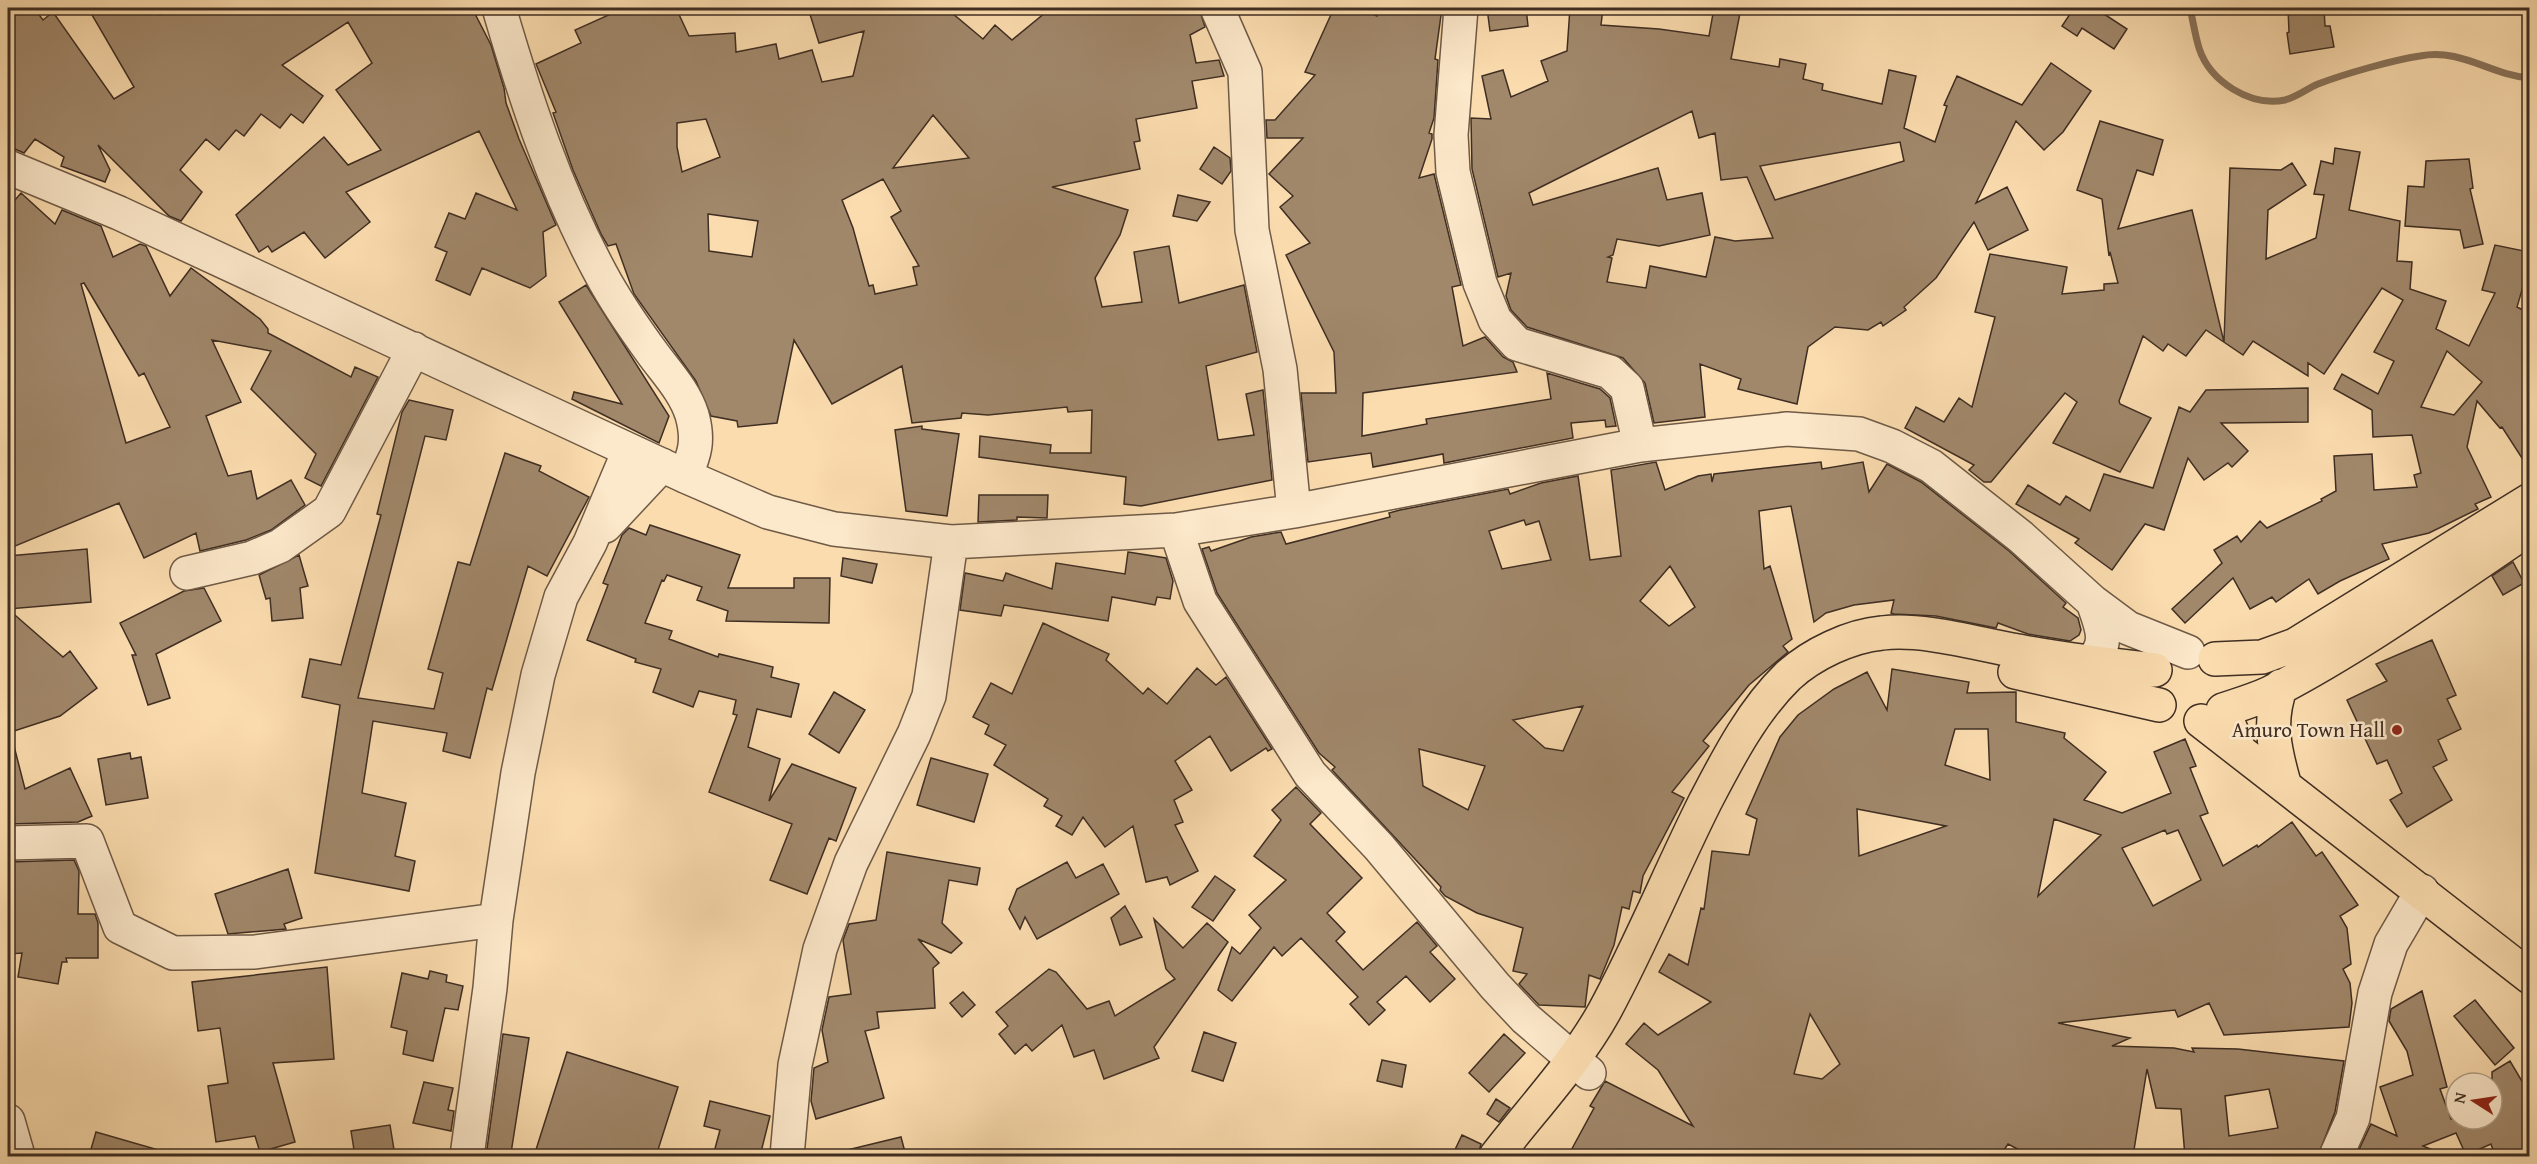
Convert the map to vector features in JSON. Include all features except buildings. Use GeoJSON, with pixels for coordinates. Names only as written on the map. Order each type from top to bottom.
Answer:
{"type":"FeatureCollection","features":[{"type":"Feature","properties":{"kind":"main road"},"geometry":{"type":"LineString","coordinates":[[2159,705],[2153,689],[2155,670],[2162,660],[2172,655],[2262,657],[2295,645],[2529,500]]}},
{"type":"Feature","properties":{"kind":"main road"},"geometry":{"type":"LineString","coordinates":[[1524,1156],[1580,1066],[1639,984],[1693,861],[1727,792],[1759,738],[1785,709],[1814,684],[1865,656],[1893,651],[1963,660],[2159,705],[2174,716],[2212,716],[2281,686],[2370,633],[2529,528]]}},
{"type":"Feature","properties":{"kind":"main road"},"geometry":{"type":"LineString","coordinates":[[1496,1156],[1580,1066],[1602,1015],[1628,967],[1718,776],[1751,722],[1790,675],[1818,655],[1860,636],[1884,632],[1936,636],[2090,662],[2155,670]]}},
{"type":"Feature","properties":{"kind":"main road"},"geometry":{"type":"LineString","coordinates":[[2201,655],[2224,667],[2229,680],[2229,696],[2212,716]]}},
{"type":"Feature","properties":{"kind":"main road"},"geometry":{"type":"LineString","coordinates":[[2281,686],[2274,706],[2272,723],[2273,746],[2284,783]]}},
{"type":"Feature","properties":{"kind":"main road"},"geometry":{"type":"LineString","coordinates":[[2212,716],[2238,747],[2529,976]]}},
{"type":"Feature","properties":{"kind":"street"},"geometry":{"type":"LineString","coordinates":[[499,8],[526,100],[554,178],[601,274],[632,325],[685,398],[692,416],[696,451],[590,543]]}},
{"type":"Feature","properties":{"kind":"street"},"geometry":{"type":"LineString","coordinates":[[1217,8],[1245,72],[1252,230],[1280,369],[1294,512]]}},
{"type":"Feature","properties":{"kind":"street"},"geometry":{"type":"LineString","coordinates":[[1461,8],[1451,135],[1453,172],[1480,284],[1495,320],[1517,344],[1610,372],[1627,388],[1640,444]]}},
{"type":"Feature","properties":{"kind":"street"},"geometry":{"type":"LineString","coordinates":[[8,166],[18,173],[119,213],[629,451],[768,512],[834,529],[951,542],[1176,530],[1294,512],[1640,444],[1787,429],[1859,434],[1892,446],[1932,466],[2021,537],[2093,602],[2128,628],[2201,655]]}},
{"type":"Feature","properties":{"kind":"street"},"geometry":{"type":"LineString","coordinates":[[188,573],[252,558],[280,546],[329,511],[414,349]]}},
{"type":"Feature","properties":{"kind":"street"},"geometry":{"type":"LineString","coordinates":[[467,1156],[490,988],[496,920],[518,773],[538,675],[561,597],[590,543],[629,451]]}},
{"type":"Feature","properties":{"kind":"street"},"geometry":{"type":"LineString","coordinates":[[1176,530],[1200,601],[1310,774],[1379,847],[1495,986],[1525,1018],[1580,1066]]}},
{"type":"Feature","properties":{"kind":"street"},"geometry":{"type":"LineString","coordinates":[[787,1156],[795,1065],[820,949],[851,863],[914,734],[929,696],[951,542]]}},
{"type":"Feature","properties":{"kind":"street"},"geometry":{"type":"LineString","coordinates":[[2090,662],[2099,655],[2104,643],[2103,631],[2093,602]]}},
{"type":"Feature","properties":{"kind":"street"},"geometry":{"type":"LineString","coordinates":[[2128,628],[2155,670]]}},
{"type":"Feature","properties":{"kind":"street"},"geometry":{"type":"LineString","coordinates":[[8,843],[87,841],[120,927],[172,953],[255,952],[496,920]]}},
{"type":"Feature","properties":{"kind":"street"},"geometry":{"type":"LineString","coordinates":[[2336,1156],[2353,1118],[2375,993],[2391,944],[2422,891]]}},
{"type":"Feature","properties":{"kind":"street"},"geometry":{"type":"LineString","coordinates":[[8,1121],[18,1156]]}},
{"type":"Feature","properties":{"kind":"waterway"},"geometry":{"type":"LineString","coordinates":[[2190,8],[2199,48],[2212,71],[2233,89],[2259,100],[2285,100],[2318,84],[2383,64],[2420,56],[2449,56],[2530,78]]}},
{"type":"Feature","properties":{"kind":"place","name":"Amuro Town Hall"},"geometry":{"type":"Point","coordinates":[2397,730]}}]}
